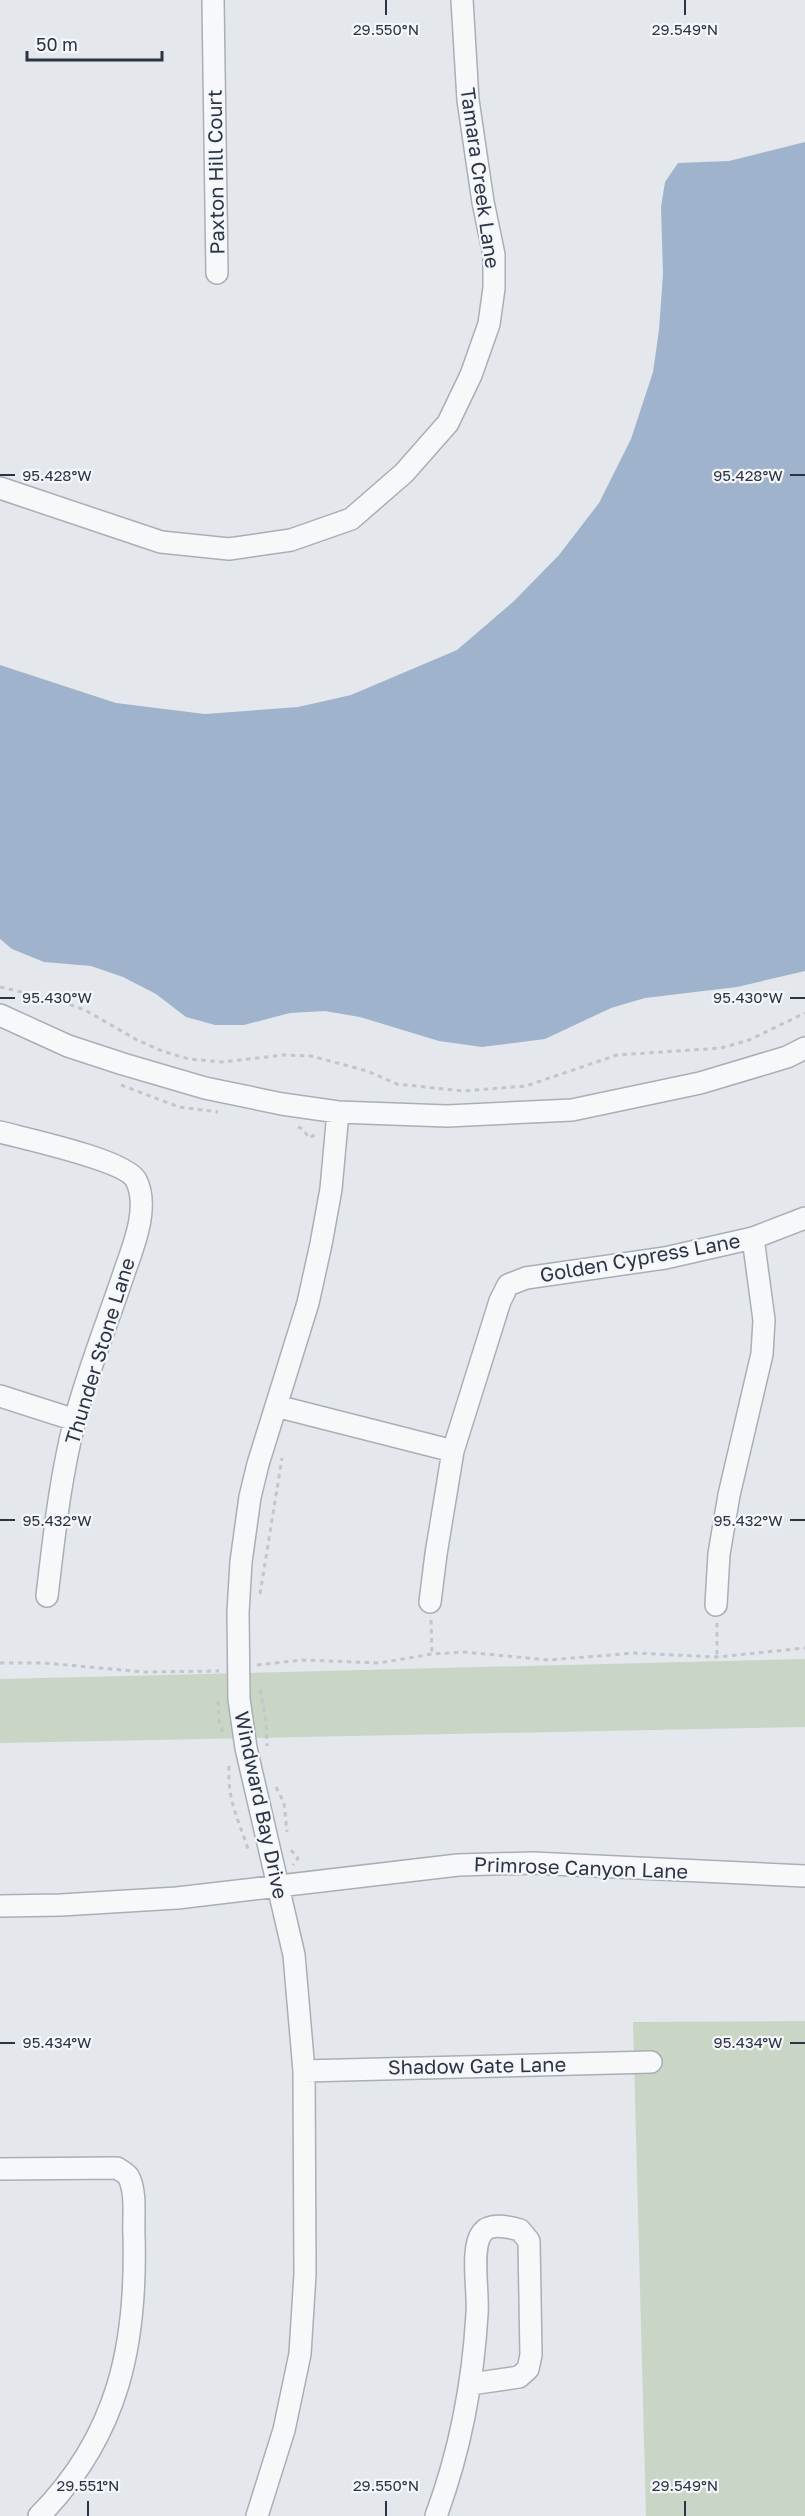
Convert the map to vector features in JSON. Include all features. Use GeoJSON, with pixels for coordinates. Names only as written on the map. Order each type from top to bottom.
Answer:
{"type":"FeatureCollection","features":[{"type":"Feature","properties":{"kind":"street","name":"Paxton Hill Court"},"geometry":{"type":"LineString","coordinates":[[213,0],[217,273]]}},
{"type":"Feature","properties":{"kind":"street","name":"Tamara Creek Lane"},"geometry":{"type":"LineString","coordinates":[[0,488],[160,542],[229,549],[291,540],[351,519],[404,473],[448,423],[471,375],[489,324],[494,288],[494,255],[483,202],[468,100],[462,0]]}},
{"type":"Feature","properties":{"kind":"street"},"geometry":{"type":"LineString","coordinates":[[0,1014],[68,1046],[205,1088],[282,1104],[338,1112],[447,1116],[572,1110],[700,1083],[787,1057],[805,1048]]}},
{"type":"Feature","properties":{"kind":"street","name":"Windward Bay Drive"},"geometry":{"type":"LineString","coordinates":[[245,2516],[259,2509],[284,2430],[300,2354],[305,2274],[304,2071],[294,1955],[246,1748],[239,1699],[238,1602],[246,1526],[258,1464],[308,1303],[321,1244],[331,1189],[338,1112]]}},
{"type":"Feature","properties":{"kind":"street","name":"Thunder Stone Lane"},"geometry":{"type":"LineString","coordinates":[[0,1132],[116,1164],[135,1178],[140,1193],[140,1217],[129,1258],[75,1420],[57,1508],[47,1596]]}},
{"type":"Feature","properties":{"kind":"street","name":"Golden Cypress Lane"},"geometry":{"type":"LineString","coordinates":[[453,1451],[500,1300],[508,1285],[526,1278],[665,1258],[753,1238],[805,1218]]}},
{"type":"Feature","properties":{"kind":"street"},"geometry":{"type":"LineString","coordinates":[[716,1605],[719,1554],[729,1495],[762,1354],[764,1320],[762,1288],[753,1238]]}},
{"type":"Feature","properties":{"kind":"street"},"geometry":{"type":"LineString","coordinates":[[0,1396],[75,1420]]}},
{"type":"Feature","properties":{"kind":"street"},"geometry":{"type":"LineString","coordinates":[[276,1406],[453,1451],[430,1602]]}},
{"type":"Feature","properties":{"kind":"street","name":"Primrose Canyon Lane"},"geometry":{"type":"LineString","coordinates":[[0,1906],[177,1898],[448,1866],[532,1863],[805,1876]]}},
{"type":"Feature","properties":{"kind":"street","name":"Shadow Gate Lane"},"geometry":{"type":"LineString","coordinates":[[304,2071],[651,2062]]}},
{"type":"Feature","properties":{"kind":"street"},"geometry":{"type":"LineString","coordinates":[[0,2169],[117,2168],[127,2175],[132,2195],[134,2300],[122,2373],[106,2422],[80,2465],[39,2516]]}},
{"type":"Feature","properties":{"kind":"street"},"geometry":{"type":"LineString","coordinates":[[436,2516],[450,2476],[471,2384],[478,2312],[477,2242],[483,2231],[493,2226],[520,2230],[529,2241],[531,2355],[528,2368],[519,2377],[471,2384]]}},
{"type":"Feature","properties":{"kind":"path"},"geometry":{"type":"LineString","coordinates":[[0,987],[60,1001],[85,1010],[145,1044],[189,1059],[222,1062],[283,1056],[311,1056],[367,1071],[397,1084],[464,1091],[526,1086],[617,1055],[721,1048],[749,1040],[805,1013]]}},
{"type":"Feature","properties":{"kind":"path"},"geometry":{"type":"LineString","coordinates":[[260,1596],[282,1456]]}},
{"type":"Feature","properties":{"kind":"path"},"geometry":{"type":"LineString","coordinates":[[430,1602],[432,1654]]}},
{"type":"Feature","properties":{"kind":"path"},"geometry":{"type":"LineString","coordinates":[[716,1605],[717,1657]]}},
{"type":"Feature","properties":{"kind":"path"},"geometry":{"type":"LineString","coordinates":[[256,1665],[303,1659],[379,1663],[432,1654],[464,1652],[549,1659],[634,1653],[717,1657],[805,1648]]}},
{"type":"Feature","properties":{"kind":"path"},"geometry":{"type":"LineString","coordinates":[[256,1656],[258,1676]]}},
{"type":"Feature","properties":{"kind":"path"},"geometry":{"type":"LineString","coordinates":[[0,1663],[45,1663],[162,1672],[219,1670],[219,1679]]}},
{"type":"Feature","properties":{"kind":"path"},"geometry":{"type":"LineString","coordinates":[[259,1686],[266,1720],[267,1752]]}},
{"type":"Feature","properties":{"kind":"path"},"geometry":{"type":"LineString","coordinates":[[219,1696],[219,1720],[224,1737]]}},
{"type":"Feature","properties":{"kind":"path"},"geometry":{"type":"LineString","coordinates":[[229,1765],[228,1788],[232,1809],[248,1850]]}},
{"type":"Feature","properties":{"kind":"path"},"geometry":{"type":"LineString","coordinates":[[272,1780],[284,1803],[288,1836]]}},
{"type":"Feature","properties":{"kind":"path"},"geometry":{"type":"LineString","coordinates":[[288,1843],[293,1854],[298,1858]]}},
{"type":"Feature","properties":{"kind":"green space"},"geometry":{"type":"Polygon","coordinates":[[[805,1659],[805,1727],[0,1743],[0,1679],[805,1659]]]}},
{"type":"Feature","properties":{"kind":"green space"},"geometry":{"type":"Polygon","coordinates":[[[805,2021],[805,2516],[646,2516],[633,2022],[805,2021]]]}},
{"type":"Feature","properties":{"kind":"water"},"geometry":{"type":"Polygon","coordinates":[[[805,142],[805,971],[737,987],[645,998],[611,1008],[545,1039],[482,1047],[439,1041],[360,1017],[325,1011],[290,1013],[244,1025],[215,1025],[186,1017],[156,994],[123,977],[91,966],[44,962],[12,949],[0,939],[0,665],[116,703],[205,714],[298,707],[351,695],[457,650],[514,601],[559,555],[599,503],[631,439],[653,372],[663,274],[661,207],[665,182],[678,163],[729,161],[805,142]]]}}]}
